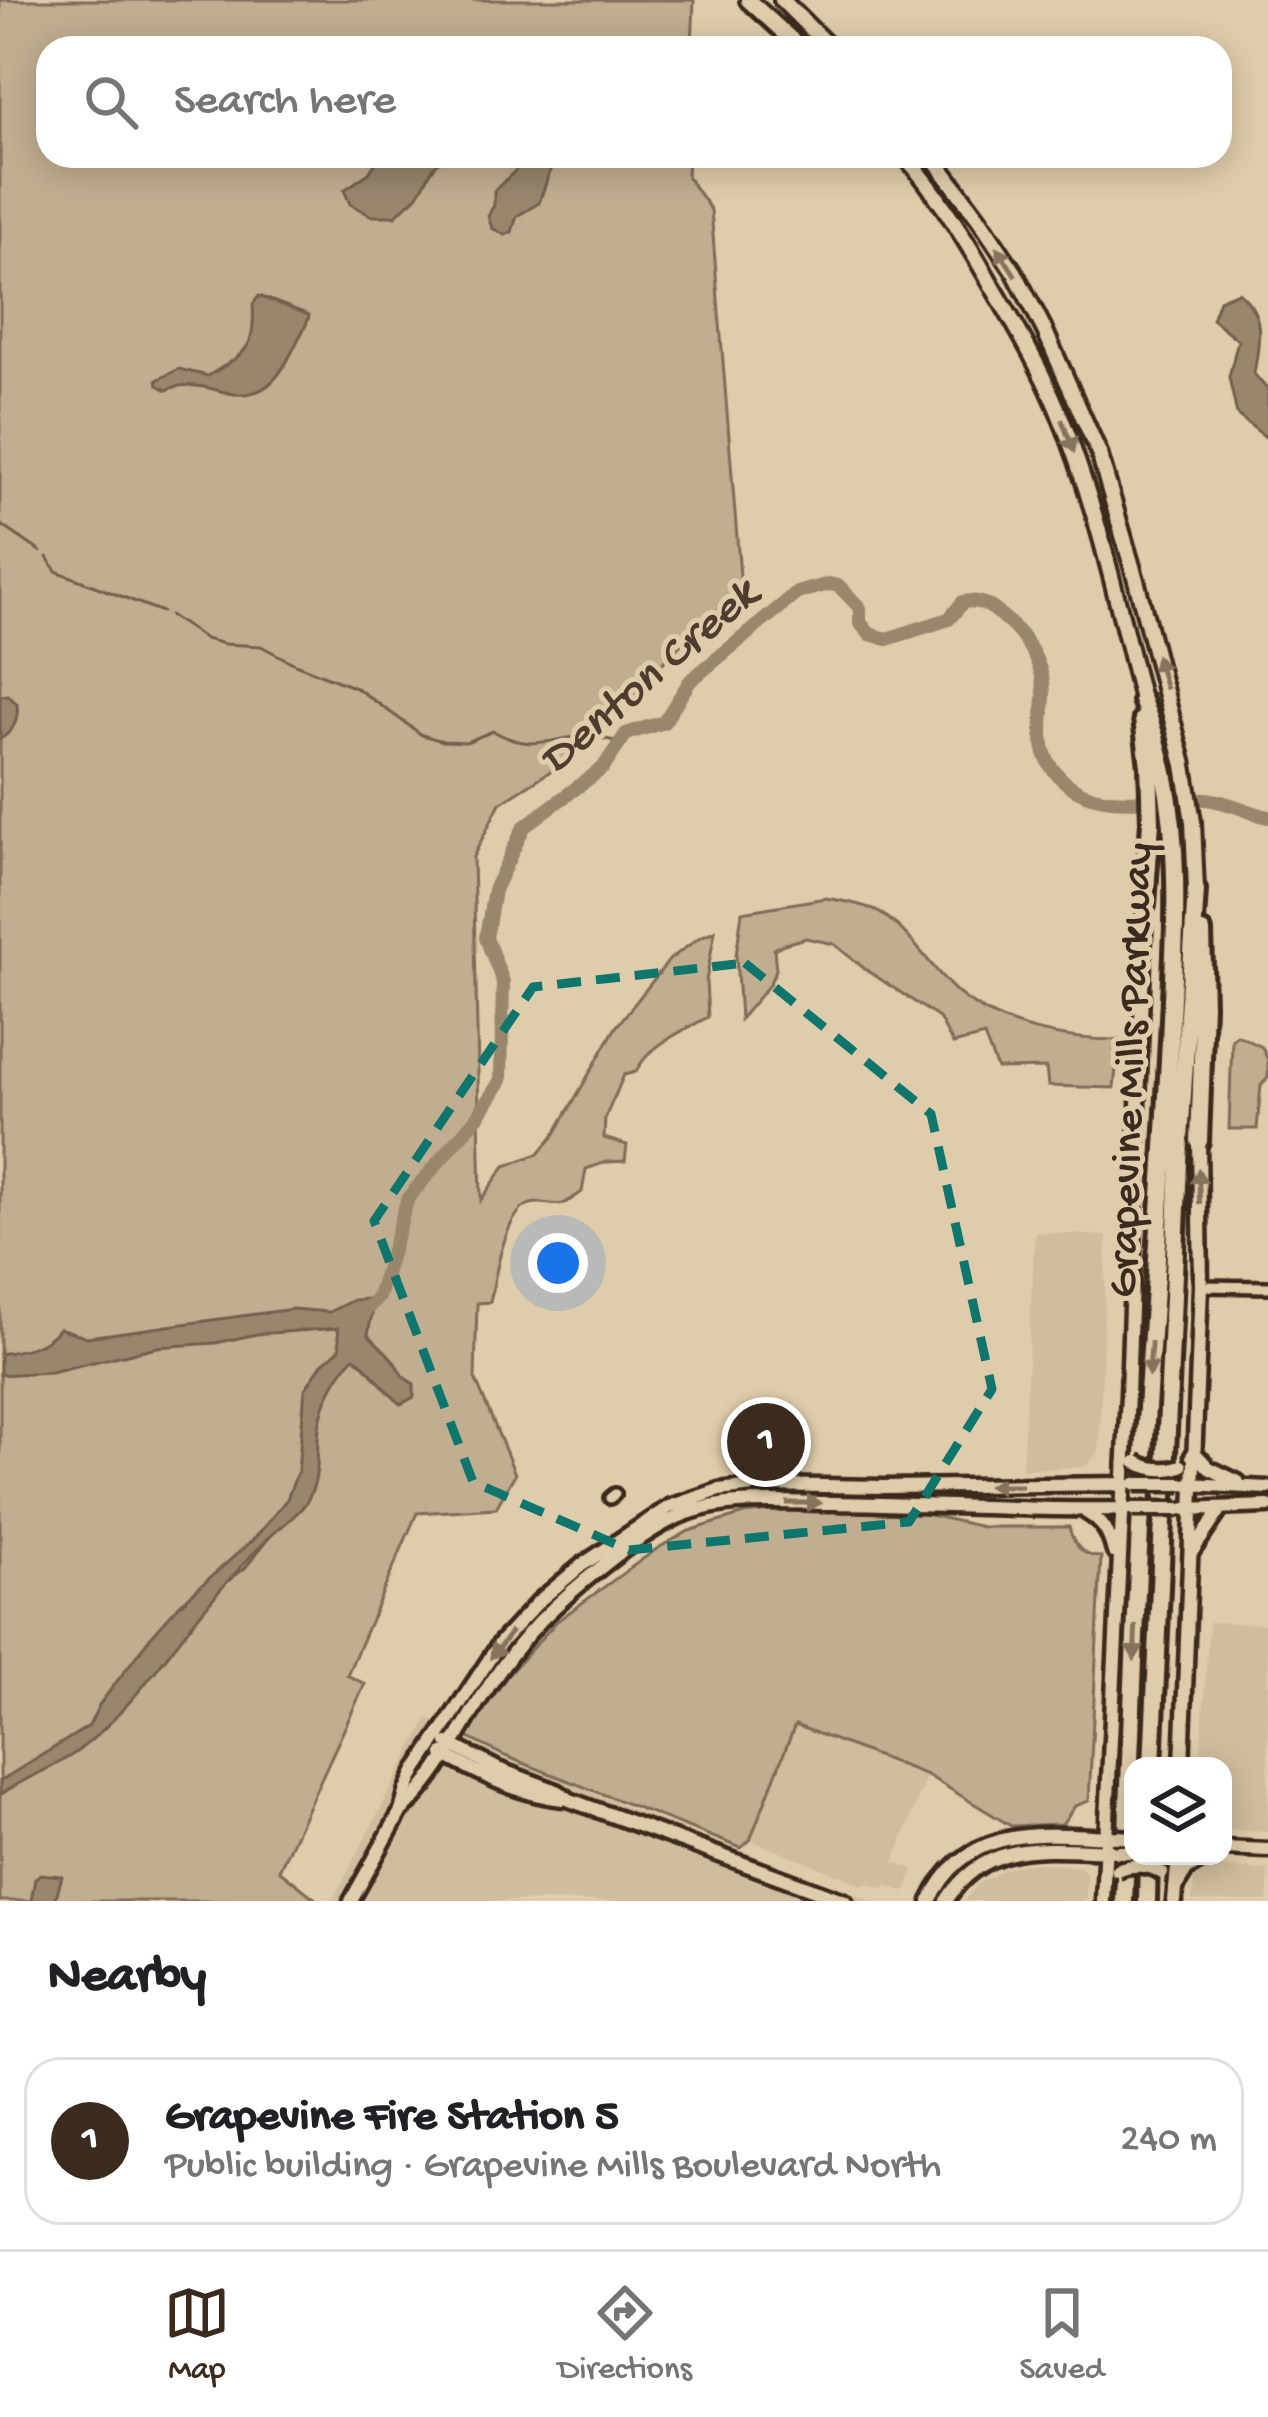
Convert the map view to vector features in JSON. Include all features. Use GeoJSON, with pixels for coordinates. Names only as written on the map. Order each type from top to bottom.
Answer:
{"type":"FeatureCollection","features":[{"type":"Feature","properties":{"kind":"highway"},"geometry":{"type":"LineString","coordinates":[[1142,700],[1156,766],[1145,905]]}},
{"type":"Feature","properties":{"kind":"highway","name":"Grapevine Mills Parkway"},"geometry":{"type":"LineString","coordinates":[[1124,1901],[1144,1447],[1176,908],[1172,823],[1156,766]]}},
{"type":"Feature","properties":{"kind":"highway"},"geometry":{"type":"LineString","coordinates":[[1196,890],[1204,966],[1199,1141]]}},
{"type":"Feature","properties":{"kind":"highway","name":"Grapevine Mills Parkway"},"geometry":{"type":"LineString","coordinates":[[1152,1757],[1196,890]]}},
{"type":"Feature","properties":{"kind":"highway"},"geometry":{"type":"LineString","coordinates":[[1147,1901],[1148,1865]]}},
{"type":"Feature","properties":{"kind":"main road"},"geometry":{"type":"LineString","coordinates":[[748,0],[788,36]]}},
{"type":"Feature","properties":{"kind":"main road"},"geometry":{"type":"LineString","coordinates":[[782,0],[818,36]]}},
{"type":"Feature","properties":{"kind":"main road"},"geometry":{"type":"LineString","coordinates":[[914,168],[1012,320],[1054,402],[1086,487],[1142,700]]}},
{"type":"Feature","properties":{"kind":"main road","name":"Grapevine Mills Parkway"},"geometry":{"type":"LineString","coordinates":[[941,168],[1015,273],[1099,453],[1184,765],[1196,890]]}},
{"type":"Feature","properties":{"kind":"main road"},"geometry":{"type":"LineString","coordinates":[[932,193],[949,179]]}},
{"type":"Feature","properties":{"kind":"main road"},"geometry":{"type":"LineString","coordinates":[[1111,573],[1123,581],[1136,580]]}},
{"type":"Feature","properties":{"kind":"street","name":"Grapevine Mills Parkway"},"geometry":{"type":"LineString","coordinates":[[1103,1901],[1104,1880],[1116,1843],[1118,1574],[1129,1484],[1125,1444],[1145,905]]}},
{"type":"Feature","properties":{"kind":"street","name":"Grapevine Mills Parkway"},"geometry":{"type":"LineString","coordinates":[[1182,1757],[1191,1555],[1187,1484],[1195,1453],[1202,1286],[1199,1141]]}},
{"type":"Feature","properties":{"kind":"street"},"geometry":{"type":"LineString","coordinates":[[1202,1286],[1268,1287]]}},
{"type":"Feature","properties":{"kind":"street"},"geometry":{"type":"LineString","coordinates":[[1125,1444],[1136,1462],[1150,1469],[1171,1470],[1195,1453],[1210,1468],[1250,1487]]}},
{"type":"Feature","properties":{"kind":"street"},"geometry":{"type":"LineString","coordinates":[[762,1485],[763,1503]]}},
{"type":"Feature","properties":{"kind":"street"},"geometry":{"type":"LineString","coordinates":[[350,1901],[433,1742],[500,1643],[582,1565],[669,1508],[719,1490],[762,1485],[1268,1488]]}},
{"type":"Feature","properties":{"kind":"street"},"geometry":{"type":"LineString","coordinates":[[401,1811],[420,1795],[524,1639],[591,1577],[672,1520],[713,1508],[763,1503],[1085,1511],[1268,1506]]}},
{"type":"Feature","properties":{"kind":"street"},"geometry":{"type":"LineString","coordinates":[[1191,1555],[1221,1510]]}},
{"type":"Feature","properties":{"kind":"street"},"geometry":{"type":"LineString","coordinates":[[1085,1511],[1107,1530],[1118,1574]]}},
{"type":"Feature","properties":{"kind":"street"},"geometry":{"type":"LineString","coordinates":[[433,1742],[570,1800],[844,1901]]}},
{"type":"Feature","properties":{"kind":"street"},"geometry":{"type":"LineString","coordinates":[[930,1901],[962,1859],[1015,1835],[1039,1833],[1116,1843]]}},
{"type":"Feature","properties":{"kind":"street"},"geometry":{"type":"LineString","coordinates":[[946,1901],[971,1871],[991,1858],[1015,1851],[1116,1843]]}},
{"type":"Feature","properties":{"kind":"street"},"geometry":{"type":"LineString","coordinates":[[1232,1849],[1268,1850]]}},
{"type":"Feature","properties":{"kind":"street"},"geometry":{"type":"LineString","coordinates":[[1104,1880],[1129,1866],[1152,1867],[1162,1873],[1175,1894],[1193,1865]]}},
{"type":"Feature","properties":{"kind":"highlighted area"},"geometry":{"type":"Polygon","coordinates":[[[745,963],[931,1114],[992,1389],[909,1522],[629,1550],[473,1482],[374,1221],[533,987],[745,963]]]}},
{"type":"Feature","properties":{"kind":"shaded area"},"geometry":{"type":"Polygon","coordinates":[[[0,0],[694,0],[692,36],[36,36],[36,168],[687,168],[687,177],[711,210],[741,589],[667,658],[592,745],[500,803],[473,857],[481,1200],[505,1166],[538,1154],[553,1137],[616,1027],[670,959],[715,931],[706,981],[708,1017],[667,1040],[636,1072],[624,1075],[605,1118],[604,1138],[627,1145],[625,1161],[586,1169],[582,1192],[561,1204],[528,1205],[507,1234],[490,1302],[477,1303],[475,1378],[515,1474],[496,1508],[417,1513],[347,1675],[365,1684],[279,1870],[318,1901],[0,1901],[0,0]]]}},
{"type":"Feature","properties":{"kind":"shaded area"},"geometry":{"type":"Polygon","coordinates":[[[372,168],[433,168],[418,195],[396,216],[372,216],[350,204],[344,190],[372,168]]]}},
{"type":"Feature","properties":{"kind":"shaded area"},"geometry":{"type":"Polygon","coordinates":[[[551,168],[539,203],[517,216],[512,232],[505,235],[492,228],[488,216],[494,191],[515,171],[551,168]]]}},
{"type":"Feature","properties":{"kind":"shaded area"},"geometry":{"type":"Polygon","coordinates":[[[1238,292],[1257,319],[1254,374],[1268,390],[1268,439],[1237,415],[1229,377],[1238,340],[1212,319],[1219,300],[1238,292]]]}},
{"type":"Feature","properties":{"kind":"shaded area"},"geometry":{"type":"Polygon","coordinates":[[[259,296],[309,315],[287,362],[267,386],[234,394],[192,386],[167,390],[158,385],[157,380],[179,369],[208,376],[239,356],[250,342],[253,304],[259,296]]]}},
{"type":"Feature","properties":{"kind":"shaded area"},"geometry":{"type":"Polygon","coordinates":[[[8,695],[17,704],[17,715],[12,729],[0,739],[0,696],[8,695]]]}},
{"type":"Feature","properties":{"kind":"shaded area"},"geometry":{"type":"Polygon","coordinates":[[[826,898],[861,905],[884,916],[959,994],[995,1016],[1056,1035],[1119,1040],[1114,1088],[1048,1086],[1046,1068],[997,1069],[984,1036],[953,1044],[939,1018],[834,944],[806,938],[774,949],[776,970],[769,985],[740,1019],[736,956],[742,912],[826,898]]]}},
{"type":"Feature","properties":{"kind":"shaded area"},"geometry":{"type":"Polygon","coordinates":[[[1237,1035],[1262,1047],[1268,1060],[1257,1129],[1229,1129],[1232,1039],[1237,1035]]]}},
{"type":"Feature","properties":{"kind":"shaded area"},"geometry":{"type":"Polygon","coordinates":[[[1035,1232],[1107,1236],[1099,1451],[1085,1467],[1022,1469],[1035,1232]]]}},
{"type":"Feature","properties":{"kind":"shaded area"},"geometry":{"type":"Polygon","coordinates":[[[368,1299],[373,1309],[368,1334],[414,1384],[414,1397],[401,1404],[354,1357],[324,1406],[315,1478],[303,1506],[239,1569],[120,1713],[70,1756],[0,1795],[0,1781],[89,1726],[99,1705],[149,1639],[179,1605],[254,1539],[287,1499],[298,1471],[305,1389],[322,1364],[340,1349],[338,1328],[157,1347],[51,1372],[0,1375],[0,1354],[40,1344],[59,1328],[87,1337],[293,1309],[329,1312],[353,1300],[368,1299]]]}},
{"type":"Feature","properties":{"kind":"shaded area"},"geometry":{"type":"Polygon","coordinates":[[[908,1510],[982,1527],[1069,1527],[1079,1548],[1101,1557],[1089,1801],[1075,1806],[1062,1824],[1011,1826],[927,1775],[795,1725],[750,1840],[741,1848],[467,1737],[496,1688],[557,1621],[689,1531],[769,1511],[908,1510]]]}},
{"type":"Feature","properties":{"kind":"shaded area"},"geometry":{"type":"Polygon","coordinates":[[[1209,1622],[1268,1624],[1268,1832],[1232,1830],[1232,1757],[1201,1757],[1209,1622]]]}},
{"type":"Feature","properties":{"kind":"shaded area"},"geometry":{"type":"Polygon","coordinates":[[[428,1718],[465,1740],[659,1820],[872,1901],[332,1901],[428,1718]]]}},
{"type":"Feature","properties":{"kind":"shaded area"},"geometry":{"type":"Polygon","coordinates":[[[795,1724],[927,1775],[894,1862],[914,1869],[905,1892],[886,1885],[884,1889],[863,1885],[750,1840],[795,1724]]]}},
{"type":"Feature","properties":{"kind":"shaded area"},"geometry":{"type":"Polygon","coordinates":[[[1047,1863],[1081,1867],[1087,1874],[1086,1901],[964,1901],[979,1883],[1006,1868],[1047,1863]]]}},
{"type":"Feature","properties":{"kind":"shaded area"},"geometry":{"type":"Polygon","coordinates":[[[1211,1867],[1268,1870],[1268,1901],[1192,1901],[1194,1879],[1211,1867]]]}},
{"type":"Feature","properties":{"kind":"shaded area"},"geometry":{"type":"Polygon","coordinates":[[[40,1874],[62,1876],[55,1901],[31,1901],[40,1874]]]}},
{"type":"Feature","properties":{"kind":"waterway"},"geometry":{"type":"LineString","coordinates":[[0,524],[41,552]]}},
{"type":"Feature","properties":{"kind":"waterway"},"geometry":{"type":"LineString","coordinates":[[47,557],[56,571],[162,612]]}},
{"type":"Feature","properties":{"kind":"waterway","name":"Denton Creek"},"geometry":{"type":"LineString","coordinates":[[361,1315],[378,1297],[408,1198],[479,1115],[501,1080],[503,982],[486,938],[494,890],[524,827],[603,768],[626,734],[664,722],[690,681],[797,593],[829,584],[839,586],[860,608],[860,623],[870,634],[887,639],[949,619],[963,602],[985,604],[1019,633],[1038,663],[1044,751],[1067,784],[1103,799],[1206,799],[1268,817]]}},
{"type":"Feature","properties":{"kind":"waterway"},"geometry":{"type":"LineString","coordinates":[[169,615],[205,639],[261,646],[358,689],[422,735],[443,741],[466,742],[493,731],[527,743],[586,736],[621,742]]}},
{"type":"Feature","properties":{"kind":"waterway"},"geometry":{"type":"LineString","coordinates":[[229,1580],[271,1535]]}},
{"type":"Feature","properties":{"kind":"place","name":"Grapevine Fire Station 5"},"geometry":{"type":"Point","coordinates":[766,1442]}}]}
